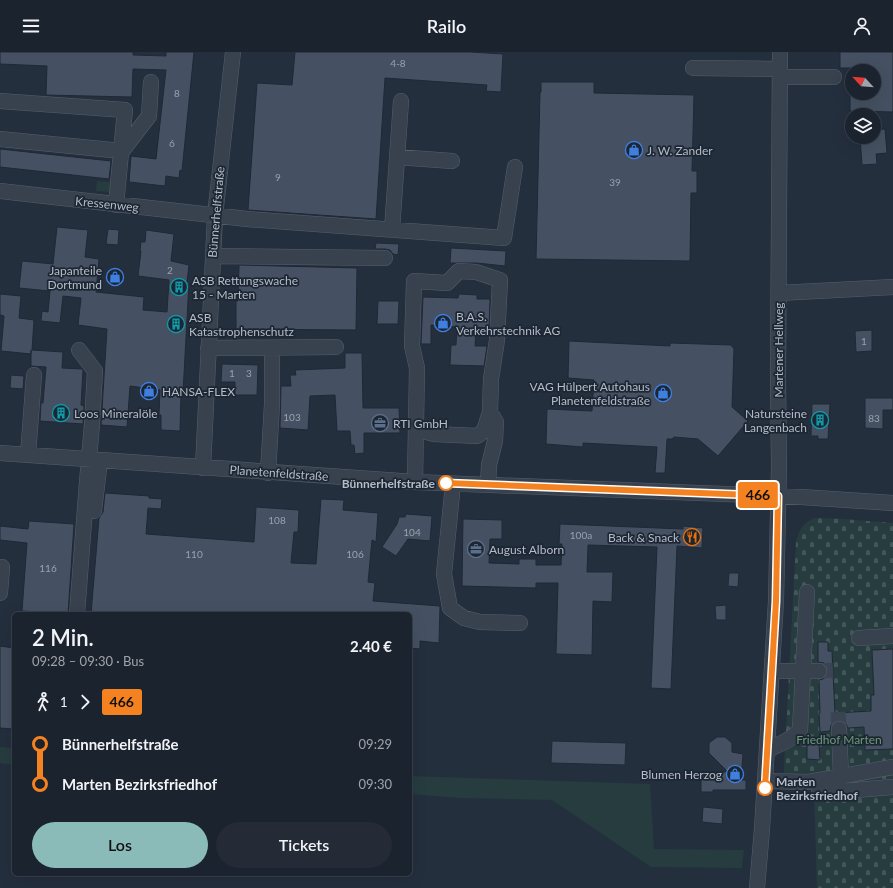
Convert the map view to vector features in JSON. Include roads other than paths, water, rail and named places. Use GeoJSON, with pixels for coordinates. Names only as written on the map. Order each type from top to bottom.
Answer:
{"type":"FeatureCollection","features":[{"type":"Feature","properties":{"kind":"street","name":"Bünnerhelfstraße"},"geometry":{"type":"LineString","coordinates":[[203,468],[212,256],[233,52]]}},
{"type":"Feature","properties":{"kind":"street","name":"Martener Hellweg"},"geometry":{"type":"LineString","coordinates":[[757,888],[768,750],[776,601],[779,466],[780,52]]}},
{"type":"Feature","properties":{"kind":"street"},"geometry":{"type":"LineString","coordinates":[[693,68],[834,77]]}},
{"type":"Feature","properties":{"kind":"street"},"geometry":{"type":"LineString","coordinates":[[122,151],[149,116],[151,82]]}},
{"type":"Feature","properties":{"kind":"street"},"geometry":{"type":"LineString","coordinates":[[392,230],[401,100]]}},
{"type":"Feature","properties":{"kind":"street"},"geometry":{"type":"LineString","coordinates":[[0,102],[125,110],[116,205]]}},
{"type":"Feature","properties":{"kind":"street"},"geometry":{"type":"LineString","coordinates":[[0,139],[122,151]]}},
{"type":"Feature","properties":{"kind":"street"},"geometry":{"type":"LineString","coordinates":[[397,157],[452,161]]}},
{"type":"Feature","properties":{"kind":"street","name":"Kressenweg"},"geometry":{"type":"LineString","coordinates":[[0,191],[215,216],[504,238],[515,167]]}},
{"type":"Feature","properties":{"kind":"street"},"geometry":{"type":"LineString","coordinates":[[212,256],[384,258]]}},
{"type":"Feature","properties":{"kind":"street"},"geometry":{"type":"LineString","coordinates":[[416,482],[417,368],[412,346],[414,281],[447,283],[459,271],[476,272],[500,280],[497,340],[491,378],[490,412],[484,431],[477,436],[434,434],[417,429]]}},
{"type":"Feature","properties":{"kind":"street"},"geometry":{"type":"LineString","coordinates":[[779,293],[893,287]]}},
{"type":"Feature","properties":{"kind":"street"},"geometry":{"type":"LineString","coordinates":[[208,348],[336,347]]}},
{"type":"Feature","properties":{"kind":"street"},"geometry":{"type":"LineString","coordinates":[[268,472],[272,404],[272,348]]}},
{"type":"Feature","properties":{"kind":"street"},"geometry":{"type":"LineString","coordinates":[[79,350],[95,371],[92,424],[94,512],[87,612]]}},
{"type":"Feature","properties":{"kind":"street"},"geometry":{"type":"LineString","coordinates":[[28,455],[34,375]]}},
{"type":"Feature","properties":{"kind":"street"},"geometry":{"type":"LineString","coordinates":[[488,485],[489,465],[495,441],[496,422],[490,412]]}},
{"type":"Feature","properties":{"kind":"street","name":"Planetenfeldstraße"},"geometry":{"type":"LineString","coordinates":[[0,453],[416,482],[801,497],[893,503]]}},
{"type":"Feature","properties":{"kind":"street"},"geometry":{"type":"LineString","coordinates":[[77,612],[94,460]]}},
{"type":"Feature","properties":{"kind":"street"},"geometry":{"type":"LineString","coordinates":[[453,484],[444,574],[450,608],[464,618],[480,622],[520,623]]}},
{"type":"Feature","properties":{"kind":"street"},"geometry":{"type":"LineString","coordinates":[[0,593],[2,566]]}},
{"type":"Feature","properties":{"kind":"street"},"geometry":{"type":"LineString","coordinates":[[768,750],[790,739],[800,730],[807,592]]}},
{"type":"Feature","properties":{"kind":"street"},"geometry":{"type":"LineString","coordinates":[[859,638],[893,636]]}},
{"type":"Feature","properties":{"kind":"street"},"geometry":{"type":"LineString","coordinates":[[772,671],[819,671]]}},
{"type":"Feature","properties":{"kind":"street"},"geometry":{"type":"LineString","coordinates":[[839,729],[841,776]]}},
{"type":"Feature","properties":{"kind":"street"},"geometry":{"type":"LineString","coordinates":[[765,781],[809,782],[893,767]]}},
{"type":"Feature","properties":{"kind":"street"},"geometry":{"type":"LineString","coordinates":[[819,793],[893,787]]}},
{"type":"Feature","properties":{"kind":"tunnel"},"geometry":{"type":"LineString","coordinates":[[819,671],[833,670]]}},
{"type":"Feature","properties":{"kind":"tunnel"},"geometry":{"type":"LineString","coordinates":[[838,712],[839,729]]}},
{"type":"Feature","properties":{"kind":"place","name":"J. W. Zander"},"geometry":{"type":"Point","coordinates":[634,150]}},
{"type":"Feature","properties":{"kind":"place","name":"Japanteile Dortmund"},"geometry":{"type":"Point","coordinates":[115,277]}},
{"type":"Feature","properties":{"kind":"place","name":"ASB Rettungswache 15 - Marten"},"geometry":{"type":"Point","coordinates":[179,287]}},
{"type":"Feature","properties":{"kind":"place","name":"B.A.S. Verkehrstechnik AG"},"geometry":{"type":"Point","coordinates":[443,323]}},
{"type":"Feature","properties":{"kind":"place","name":"ASB Katastrophenschutz"},"geometry":{"type":"Point","coordinates":[176,324]}},
{"type":"Feature","properties":{"kind":"place","name":"HANSA-FLEX"},"geometry":{"type":"Point","coordinates":[149,391]}},
{"type":"Feature","properties":{"kind":"place","name":"VAG Hülpert Autohaus Planetenfeldstraße"},"geometry":{"type":"Point","coordinates":[663,393]}},
{"type":"Feature","properties":{"kind":"place","name":"Loos Mineralöle"},"geometry":{"type":"Point","coordinates":[61,413]}},
{"type":"Feature","properties":{"kind":"place","name":"Natursteine Langenbach"},"geometry":{"type":"Point","coordinates":[820,420]}},
{"type":"Feature","properties":{"kind":"place","name":"RTI GmbH"},"geometry":{"type":"Point","coordinates":[380,423]}},
{"type":"Feature","properties":{"kind":"place","name":"Bünnerhelfstraße"},"geometry":{"type":"Point","coordinates":[446,483]}},
{"type":"Feature","properties":{"kind":"place","name":"Back & Snack"},"geometry":{"type":"Point","coordinates":[692,537]}},
{"type":"Feature","properties":{"kind":"place","name":"August Alborn"},"geometry":{"type":"Point","coordinates":[476,549]}},
{"type":"Feature","properties":{"kind":"place","name":"Blumen Herzog"},"geometry":{"type":"Point","coordinates":[735,774]}},
{"type":"Feature","properties":{"kind":"place","name":"Marten Bezirksfriedhof"},"geometry":{"type":"Point","coordinates":[765,788]}},
{"type":"Feature","properties":{"kind":"park label","name":"Friedhof Marten"},"geometry":{"type":"Point","coordinates":[839,739]}}]}
